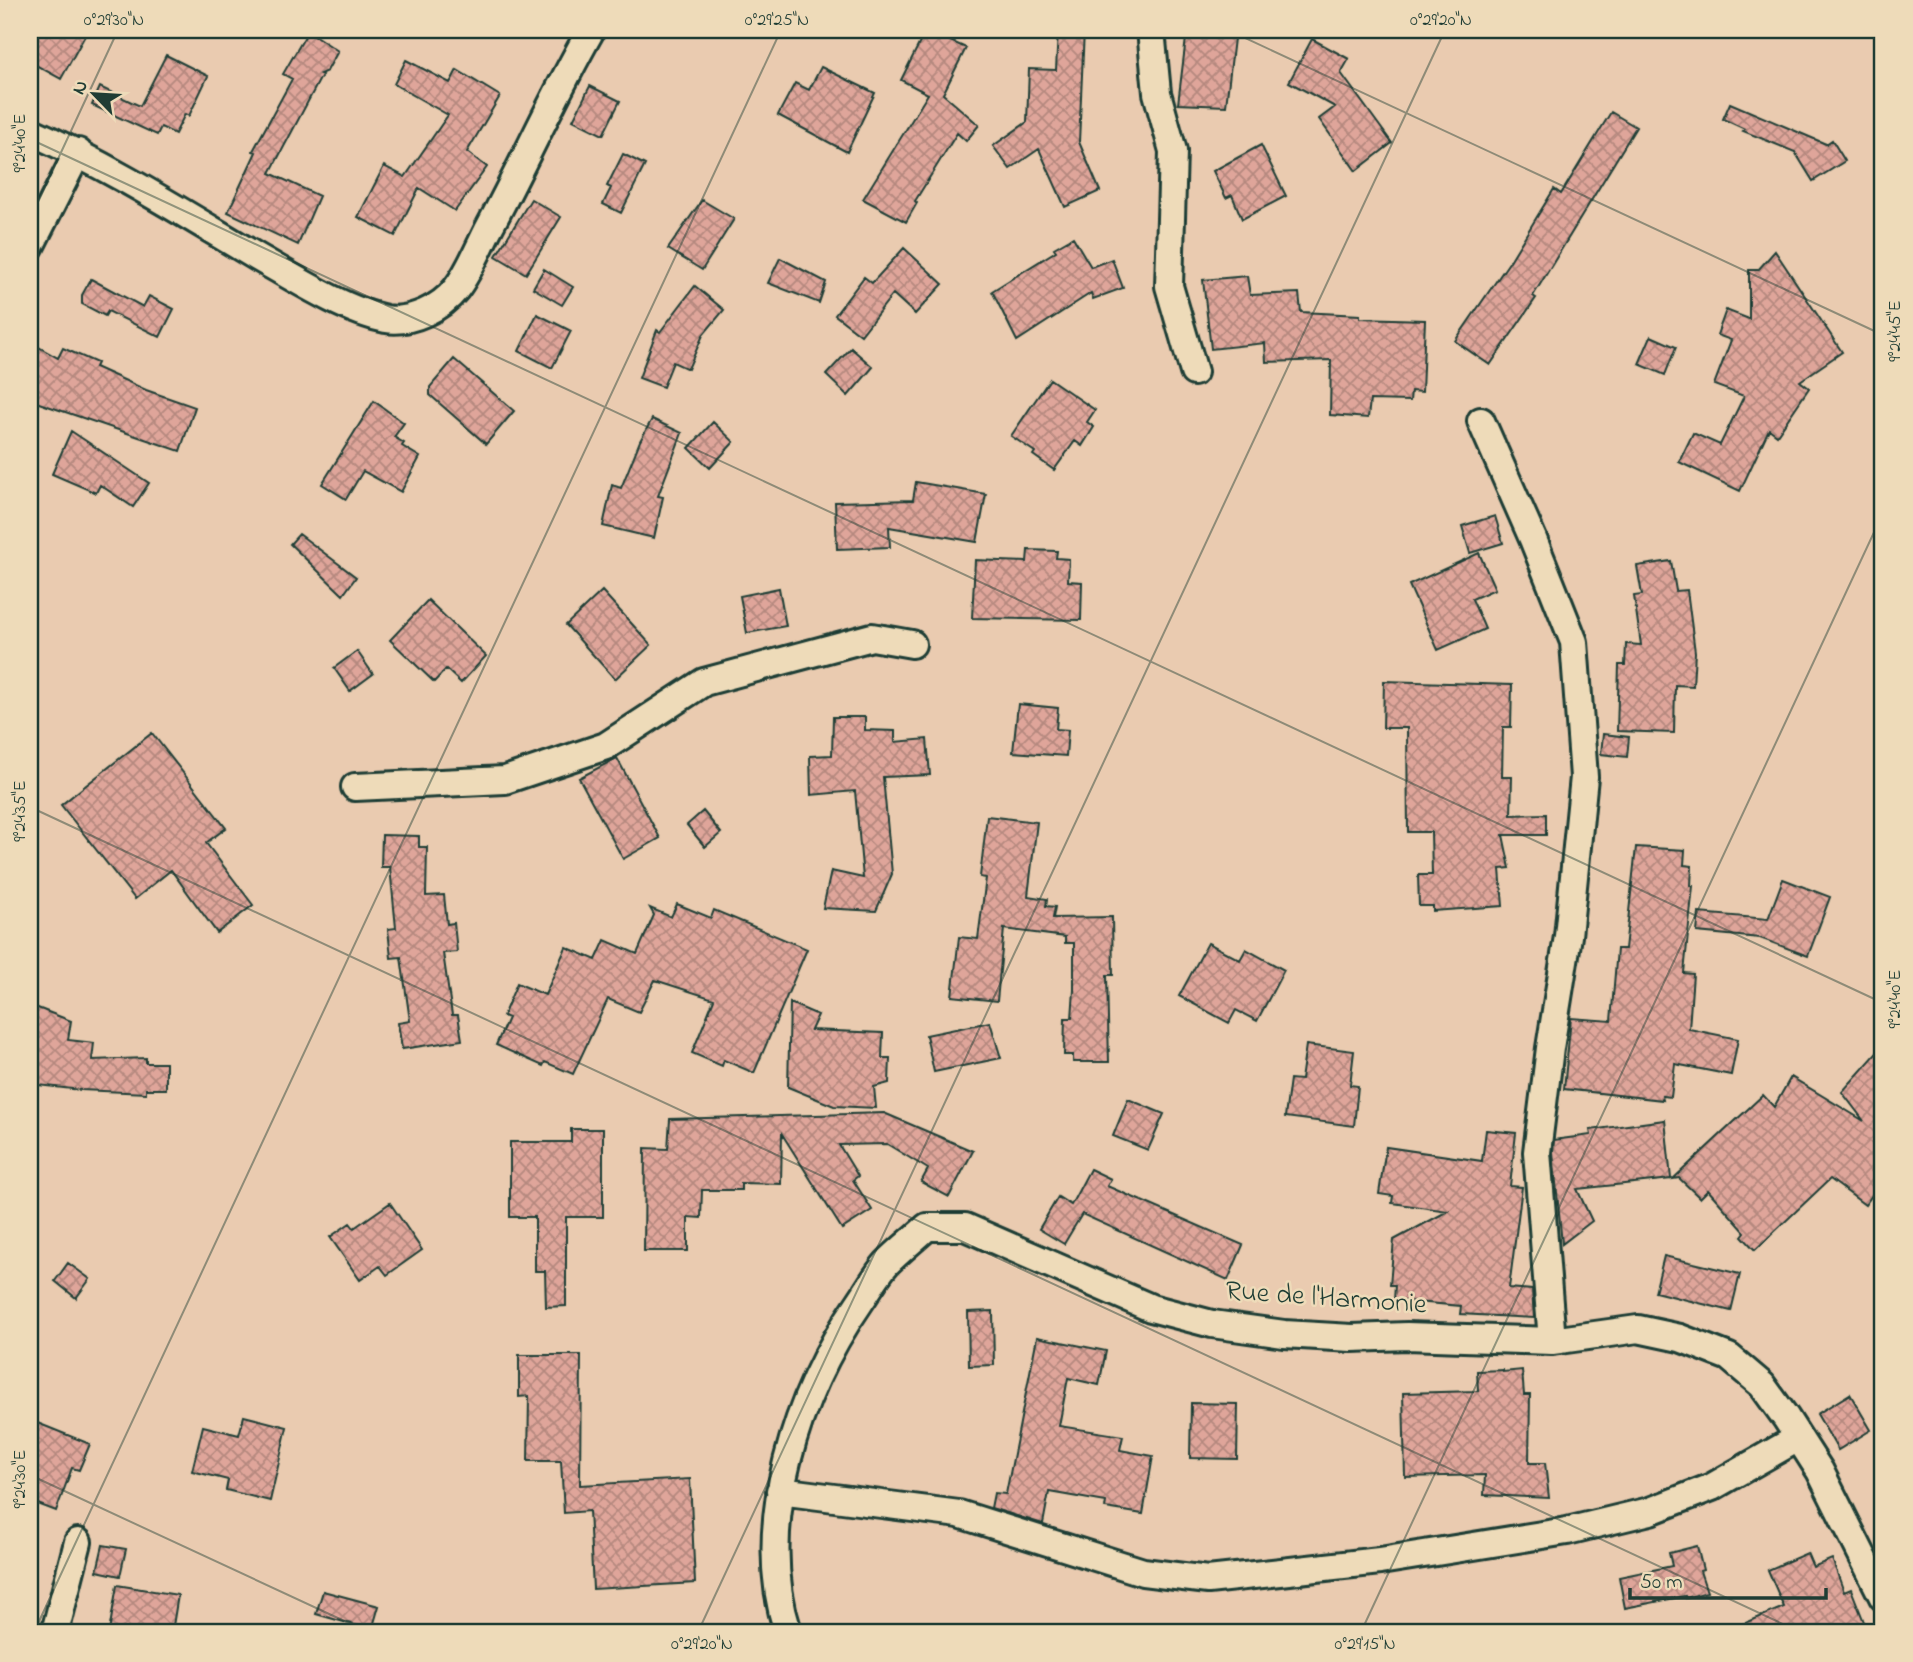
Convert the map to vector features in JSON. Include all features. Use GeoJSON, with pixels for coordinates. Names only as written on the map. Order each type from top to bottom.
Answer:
{"type":"FeatureCollection","features":[{"type":"Feature","properties":{"kind":"street"},"geometry":{"type":"LineString","coordinates":[[30,131],[78,152],[306,285],[364,312],[388,319],[412,317],[436,308],[456,288],[591,30]]}},
{"type":"Feature","properties":{"kind":"street"},"geometry":{"type":"LineString","coordinates":[[1151,30],[1157,93],[1173,151],[1169,286],[1195,372]]}},
{"type":"Feature","properties":{"kind":"street"},"geometry":{"type":"LineString","coordinates":[[30,247],[78,152]]}},
{"type":"Feature","properties":{"kind":"street"},"geometry":{"type":"LineString","coordinates":[[1481,421],[1574,642],[1584,777],[1568,936],[1537,1152],[1552,1341]]}},
{"type":"Feature","properties":{"kind":"street"},"geometry":{"type":"LineString","coordinates":[[355,788],[505,780],[606,746],[704,682],[872,637],[912,644]]}},
{"type":"Feature","properties":{"kind":"street","name":"Rue de l'Harmonie"},"geometry":{"type":"LineString","coordinates":[[788,1632],[780,1606],[776,1556],[780,1491],[794,1435],[837,1335],[886,1264],[927,1227],[965,1227],[1151,1308],[1212,1324],[1298,1335],[1552,1341],[1638,1329],[1680,1338],[1729,1357],[1770,1396],[1820,1471],[1883,1597]]}},
{"type":"Feature","properties":{"kind":"street"},"geometry":{"type":"LineString","coordinates":[[780,1491],[959,1514],[1143,1572],[1208,1580],[1380,1561],[1567,1531],[1650,1511],[1712,1487],[1798,1437]]}},
{"type":"Feature","properties":{"kind":"street"},"geometry":{"type":"LineString","coordinates":[[55,1632],[78,1542]]}},
{"type":"Feature","properties":{"kind":"building"},"geometry":{"type":"Polygon","coordinates":[[[30,30],[88,30],[61,79],[30,62],[30,30]]]}},
{"type":"Feature","properties":{"kind":"building"},"geometry":{"type":"Polygon","coordinates":[[[926,30],[966,48],[943,94],[979,125],[966,141],[957,133],[915,201],[917,203],[906,222],[863,199],[928,94],[901,80],[926,30]]]}},
{"type":"Feature","properties":{"kind":"building"},"geometry":{"type":"Polygon","coordinates":[[[1058,30],[1084,30],[1079,142],[1100,191],[1065,207],[1039,149],[1010,169],[993,146],[1027,122],[1029,69],[1056,70],[1058,30]]]}},
{"type":"Feature","properties":{"kind":"building"},"geometry":{"type":"Polygon","coordinates":[[[1187,30],[1235,30],[1226,106],[1178,104],[1187,30]]]}},
{"type":"Feature","properties":{"kind":"building"},"geometry":{"type":"Polygon","coordinates":[[[308,31],[338,51],[327,71],[320,74],[322,75],[270,173],[319,196],[298,245],[228,212],[256,152],[253,151],[292,79],[283,74],[308,31]]]}},
{"type":"Feature","properties":{"kind":"building"},"geometry":{"type":"Polygon","coordinates":[[[1312,39],[1349,59],[1341,73],[1392,143],[1356,171],[1319,119],[1335,107],[1289,82],[1312,39]]]}},
{"type":"Feature","properties":{"kind":"building"},"geometry":{"type":"Polygon","coordinates":[[[166,55],[208,76],[189,116],[185,114],[175,134],[161,127],[157,135],[92,105],[100,87],[140,106],[166,55]]]}},
{"type":"Feature","properties":{"kind":"building"},"geometry":{"type":"Polygon","coordinates":[[[406,60],[450,83],[457,70],[500,96],[467,152],[487,167],[455,211],[419,188],[395,236],[358,217],[384,166],[405,177],[448,115],[394,84],[406,60]]]}},
{"type":"Feature","properties":{"kind":"building"},"geometry":{"type":"Polygon","coordinates":[[[821,67],[875,93],[847,152],[778,115],[795,83],[809,90],[821,67]]]}},
{"type":"Feature","properties":{"kind":"building"},"geometry":{"type":"Polygon","coordinates":[[[590,86],[620,101],[603,135],[573,120],[590,86]]]}},
{"type":"Feature","properties":{"kind":"building"},"geometry":{"type":"Polygon","coordinates":[[[1730,103],[1826,144],[1832,140],[1845,161],[1813,181],[1795,152],[1743,131],[1745,129],[1723,119],[1730,103]]]}},
{"type":"Feature","properties":{"kind":"building"},"geometry":{"type":"Polygon","coordinates":[[[1611,112],[1636,127],[1533,296],[1536,298],[1490,365],[1455,341],[1510,261],[1554,189],[1561,194],[1611,112]]]}},
{"type":"Feature","properties":{"kind":"building"},"geometry":{"type":"Polygon","coordinates":[[[1261,145],[1286,196],[1242,219],[1232,195],[1226,198],[1213,171],[1261,145]]]}},
{"type":"Feature","properties":{"kind":"building"},"geometry":{"type":"Polygon","coordinates":[[[623,154],[645,165],[621,213],[603,204],[611,188],[607,186],[623,154]]]}},
{"type":"Feature","properties":{"kind":"building"},"geometry":{"type":"Polygon","coordinates":[[[531,199],[561,217],[526,274],[496,256],[531,199]]]}},
{"type":"Feature","properties":{"kind":"building"},"geometry":{"type":"Polygon","coordinates":[[[702,200],[734,219],[702,270],[668,249],[702,200]]]}},
{"type":"Feature","properties":{"kind":"building"},"geometry":{"type":"Polygon","coordinates":[[[1073,237],[1091,267],[1112,259],[1123,288],[1093,299],[1091,293],[1017,341],[992,291],[1056,251],[1054,248],[1073,237]]]}},
{"type":"Feature","properties":{"kind":"building"},"geometry":{"type":"Polygon","coordinates":[[[904,248],[943,284],[915,314],[893,294],[861,335],[835,315],[864,277],[872,283],[904,248]]]}},
{"type":"Feature","properties":{"kind":"building"},"geometry":{"type":"Polygon","coordinates":[[[1775,251],[1842,352],[1800,381],[1809,388],[1777,435],[1769,429],[1740,491],[1679,462],[1693,433],[1720,445],[1744,396],[1714,385],[1731,340],[1717,335],[1726,310],[1749,319],[1749,270],[1758,270],[1775,251]]]}},
{"type":"Feature","properties":{"kind":"building"},"geometry":{"type":"Polygon","coordinates":[[[780,258],[826,282],[819,303],[768,283],[780,258]]]}},
{"type":"Feature","properties":{"kind":"building"},"geometry":{"type":"Polygon","coordinates":[[[544,269],[573,287],[562,305],[533,288],[544,269]]]}},
{"type":"Feature","properties":{"kind":"building"},"geometry":{"type":"Polygon","coordinates":[[[1247,276],[1250,295],[1299,293],[1301,312],[1360,315],[1360,318],[1425,320],[1422,392],[1411,391],[1410,401],[1370,400],[1368,418],[1330,415],[1331,360],[1266,362],[1265,343],[1211,349],[1203,280],[1247,276]]]}},
{"type":"Feature","properties":{"kind":"building"},"geometry":{"type":"Polygon","coordinates":[[[91,279],[143,307],[149,296],[174,309],[160,337],[108,311],[105,316],[82,304],[82,295],[91,279]]]}},
{"type":"Feature","properties":{"kind":"building"},"geometry":{"type":"Polygon","coordinates":[[[695,286],[724,310],[703,335],[688,369],[673,362],[663,387],[639,378],[657,330],[660,332],[695,286]]]}},
{"type":"Feature","properties":{"kind":"building"},"geometry":{"type":"Polygon","coordinates":[[[537,314],[571,331],[552,368],[519,351],[537,314]]]}},
{"type":"Feature","properties":{"kind":"building"},"geometry":{"type":"Polygon","coordinates":[[[1651,336],[1676,347],[1665,375],[1639,364],[1651,336]]]}},
{"type":"Feature","properties":{"kind":"building"},"geometry":{"type":"Polygon","coordinates":[[[30,342],[58,358],[63,348],[97,363],[95,367],[146,390],[195,407],[180,451],[30,400],[30,342]]]}},
{"type":"Feature","properties":{"kind":"building"},"geometry":{"type":"Polygon","coordinates":[[[851,348],[873,367],[848,396],[826,375],[851,348]]]}},
{"type":"Feature","properties":{"kind":"building"},"geometry":{"type":"Polygon","coordinates":[[[454,359],[514,411],[486,444],[430,395],[430,387],[454,359]]]}},
{"type":"Feature","properties":{"kind":"building"},"geometry":{"type":"Polygon","coordinates":[[[1050,379],[1095,410],[1087,422],[1094,427],[1082,446],[1075,441],[1054,470],[1033,455],[1035,452],[1011,436],[1050,379]]]}},
{"type":"Feature","properties":{"kind":"building"},"geometry":{"type":"Polygon","coordinates":[[[374,401],[404,423],[394,437],[404,443],[402,446],[420,457],[401,492],[363,471],[346,499],[322,484],[374,401]]]}},
{"type":"Feature","properties":{"kind":"building"},"geometry":{"type":"Polygon","coordinates":[[[652,419],[682,433],[658,496],[663,497],[654,538],[603,526],[612,485],[621,488],[652,419]]]}},
{"type":"Feature","properties":{"kind":"building"},"geometry":{"type":"Polygon","coordinates":[[[713,422],[734,442],[710,468],[689,448],[713,422]]]}},
{"type":"Feature","properties":{"kind":"building"},"geometry":{"type":"Polygon","coordinates":[[[71,431],[149,483],[133,507],[100,485],[96,493],[52,474],[71,431]]]}},
{"type":"Feature","properties":{"kind":"building"},"geometry":{"type":"Polygon","coordinates":[[[916,482],[986,494],[977,542],[889,527],[890,547],[837,549],[835,502],[913,500],[916,482]]]}},
{"type":"Feature","properties":{"kind":"building"},"geometry":{"type":"Polygon","coordinates":[[[1495,516],[1503,543],[1470,553],[1462,526],[1495,516]]]}},
{"type":"Feature","properties":{"kind":"building"},"geometry":{"type":"Polygon","coordinates":[[[299,534],[356,577],[343,595],[290,544],[299,534]]]}},
{"type":"Feature","properties":{"kind":"building"},"geometry":{"type":"Polygon","coordinates":[[[1028,550],[1057,551],[1056,558],[1069,559],[1068,581],[1082,582],[1081,620],[972,618],[975,560],[1027,562],[1028,550]]]}},
{"type":"Feature","properties":{"kind":"building"},"geometry":{"type":"Polygon","coordinates":[[[1479,553],[1495,589],[1472,599],[1485,629],[1438,650],[1409,585],[1479,553]]]}},
{"type":"Feature","properties":{"kind":"building"},"geometry":{"type":"Polygon","coordinates":[[[1671,561],[1676,591],[1687,590],[1695,652],[1693,686],[1675,685],[1674,733],[1617,731],[1619,665],[1625,665],[1626,644],[1641,645],[1634,596],[1642,595],[1637,566],[1671,561]]]}},
{"type":"Feature","properties":{"kind":"building"},"geometry":{"type":"Polygon","coordinates":[[[779,588],[786,626],[747,633],[740,596],[779,588]]]}},
{"type":"Feature","properties":{"kind":"building"},"geometry":{"type":"Polygon","coordinates":[[[602,591],[651,645],[615,679],[566,625],[602,591]]]}},
{"type":"Feature","properties":{"kind":"building"},"geometry":{"type":"Polygon","coordinates":[[[428,600],[486,656],[461,683],[446,669],[434,682],[390,640],[428,600]]]}},
{"type":"Feature","properties":{"kind":"building"},"geometry":{"type":"Polygon","coordinates":[[[357,651],[373,674],[350,691],[334,668],[357,651]]]}},
{"type":"Feature","properties":{"kind":"building"},"geometry":{"type":"Polygon","coordinates":[[[1384,681],[1512,685],[1511,727],[1503,727],[1502,777],[1512,777],[1511,815],[1546,814],[1546,835],[1503,835],[1510,868],[1500,869],[1503,906],[1433,911],[1433,906],[1419,906],[1418,875],[1432,875],[1431,832],[1408,832],[1407,728],[1383,728],[1384,681]]]}},
{"type":"Feature","properties":{"kind":"building"},"geometry":{"type":"Polygon","coordinates":[[[1018,704],[1058,708],[1056,729],[1068,730],[1066,756],[1013,752],[1018,704]]]}},
{"type":"Feature","properties":{"kind":"building"},"geometry":{"type":"Polygon","coordinates":[[[833,717],[865,717],[865,730],[895,731],[895,742],[927,739],[930,775],[883,777],[892,874],[876,911],[823,908],[831,871],[863,878],[855,791],[811,795],[810,756],[832,755],[833,717]]]}},
{"type":"Feature","properties":{"kind":"building"},"geometry":{"type":"Polygon","coordinates":[[[152,733],[226,828],[206,843],[253,905],[217,933],[171,870],[135,899],[61,805],[152,733]]]}},
{"type":"Feature","properties":{"kind":"building"},"geometry":{"type":"Polygon","coordinates":[[[1603,734],[1629,737],[1627,757],[1601,754],[1603,734]]]}},
{"type":"Feature","properties":{"kind":"building"},"geometry":{"type":"Polygon","coordinates":[[[617,758],[660,838],[623,859],[579,778],[617,758]]]}},
{"type":"Feature","properties":{"kind":"building"},"geometry":{"type":"Polygon","coordinates":[[[703,811],[721,833],[705,847],[687,825],[703,811]]]}},
{"type":"Feature","properties":{"kind":"building"},"geometry":{"type":"Polygon","coordinates":[[[987,816],[1037,822],[1028,896],[1047,899],[1046,906],[1055,907],[1053,918],[1112,917],[1113,975],[1107,975],[1109,1062],[1073,1062],[1073,1055],[1064,1055],[1065,1018],[1072,1018],[1074,990],[1074,943],[1065,943],[1065,937],[1004,929],[997,1001],[952,996],[959,937],[978,939],[986,878],[980,877],[987,816]]]}},
{"type":"Feature","properties":{"kind":"building"},"geometry":{"type":"Polygon","coordinates":[[[382,835],[419,836],[419,847],[427,847],[426,896],[444,895],[447,924],[454,923],[457,952],[443,953],[452,1015],[458,1015],[462,1040],[402,1049],[398,1023],[410,1021],[401,957],[391,958],[388,929],[396,928],[390,867],[381,867],[382,835]]]}},
{"type":"Feature","properties":{"kind":"building"},"geometry":{"type":"Polygon","coordinates":[[[1636,847],[1685,850],[1684,865],[1692,866],[1693,886],[1684,973],[1693,974],[1689,1029],[1738,1039],[1731,1075],[1675,1064],[1671,1097],[1662,1096],[1663,1100],[1564,1089],[1571,1018],[1611,1021],[1617,949],[1625,949],[1636,847]]]}},
{"type":"Feature","properties":{"kind":"building"},"geometry":{"type":"Polygon","coordinates":[[[1783,879],[1830,897],[1808,956],[1760,938],[1697,932],[1699,913],[1768,919],[1783,879]]]}},
{"type":"Feature","properties":{"kind":"building"},"geometry":{"type":"Polygon","coordinates":[[[677,904],[711,918],[714,910],[807,949],[754,1073],[724,1060],[722,1066],[692,1053],[714,999],[655,980],[639,1012],[608,999],[573,1074],[545,1062],[543,1066],[496,1045],[508,1018],[503,1016],[517,983],[545,995],[566,947],[596,960],[605,940],[637,954],[654,915],[650,908],[671,917],[677,904]]]}},
{"type":"Feature","properties":{"kind":"building"},"geometry":{"type":"Polygon","coordinates":[[[1208,943],[1240,960],[1246,949],[1284,970],[1257,1021],[1236,1010],[1229,1023],[1179,996],[1208,943]]]}},
{"type":"Feature","properties":{"kind":"building"},"geometry":{"type":"Polygon","coordinates":[[[790,1003],[818,1015],[811,1030],[883,1033],[882,1058],[890,1058],[889,1083],[874,1087],[876,1108],[834,1106],[788,1087],[790,1003]]]}},
{"type":"Feature","properties":{"kind":"building"},"geometry":{"type":"Polygon","coordinates":[[[30,1005],[71,1021],[68,1040],[94,1043],[92,1060],[146,1058],[146,1063],[166,1063],[166,1089],[146,1089],[146,1093],[30,1084],[30,1005]]]}},
{"type":"Feature","properties":{"kind":"building"},"geometry":{"type":"Polygon","coordinates":[[[990,1022],[1001,1058],[934,1072],[926,1035],[990,1022]]]}},
{"type":"Feature","properties":{"kind":"building"},"geometry":{"type":"Polygon","coordinates":[[[1306,1045],[1354,1051],[1350,1085],[1358,1086],[1354,1126],[1285,1117],[1290,1079],[1301,1080],[1306,1045]]]}},
{"type":"Feature","properties":{"kind":"building"},"geometry":{"type":"Polygon","coordinates":[[[1883,1046],[1883,1180],[1865,1205],[1830,1179],[1755,1250],[1742,1236],[1745,1232],[1708,1190],[1700,1198],[1679,1178],[1673,1179],[1763,1095],[1774,1107],[1791,1077],[1864,1121],[1842,1092],[1883,1046]]]}},
{"type":"Feature","properties":{"kind":"building"},"geometry":{"type":"Polygon","coordinates":[[[1128,1099],[1164,1114],[1148,1150],[1113,1136],[1128,1099]]]}},
{"type":"Feature","properties":{"kind":"building"},"geometry":{"type":"Polygon","coordinates":[[[884,1113],[973,1151],[949,1197],[921,1182],[928,1169],[887,1144],[839,1145],[858,1176],[853,1180],[872,1210],[842,1229],[782,1134],[781,1184],[741,1183],[741,1190],[702,1190],[701,1218],[688,1217],[688,1251],[644,1251],[645,1148],[668,1149],[670,1119],[884,1113]]]}},
{"type":"Feature","properties":{"kind":"building"},"geometry":{"type":"Polygon","coordinates":[[[1665,1120],[1671,1179],[1577,1189],[1592,1221],[1562,1244],[1554,1140],[1591,1135],[1590,1130],[1665,1120]]]}},
{"type":"Feature","properties":{"kind":"building"},"geometry":{"type":"Polygon","coordinates":[[[571,1129],[603,1129],[603,1217],[566,1217],[566,1306],[546,1307],[545,1271],[535,1271],[535,1217],[510,1217],[510,1142],[571,1142],[571,1129]]]}},
{"type":"Feature","properties":{"kind":"building"},"geometry":{"type":"Polygon","coordinates":[[[1486,1130],[1516,1133],[1510,1186],[1522,1187],[1509,1288],[1532,1290],[1534,1318],[1460,1314],[1461,1306],[1394,1300],[1395,1285],[1390,1285],[1394,1240],[1448,1211],[1392,1203],[1393,1196],[1379,1194],[1386,1147],[1482,1161],[1486,1130]]]}},
{"type":"Feature","properties":{"kind":"building"},"geometry":{"type":"Polygon","coordinates":[[[1090,1169],[1111,1179],[1107,1186],[1243,1245],[1228,1280],[1082,1214],[1064,1244],[1039,1229],[1058,1197],[1071,1205],[1090,1169]]]}},
{"type":"Feature","properties":{"kind":"building"},"geometry":{"type":"Polygon","coordinates":[[[390,1203],[422,1250],[387,1275],[380,1266],[360,1280],[330,1237],[350,1223],[354,1228],[390,1203]]]}},
{"type":"Feature","properties":{"kind":"building"},"geometry":{"type":"Polygon","coordinates":[[[1664,1256],[1740,1274],[1731,1311],[1655,1292],[1664,1256]]]}},
{"type":"Feature","properties":{"kind":"building"},"geometry":{"type":"Polygon","coordinates":[[[68,1263],[90,1279],[76,1298],[55,1281],[68,1263]]]}},
{"type":"Feature","properties":{"kind":"building"},"geometry":{"type":"Polygon","coordinates":[[[993,1311],[994,1365],[969,1366],[968,1312],[993,1311]]]}},
{"type":"Feature","properties":{"kind":"building"},"geometry":{"type":"Polygon","coordinates":[[[1037,1337],[1106,1351],[1099,1385],[1068,1378],[1059,1426],[1123,1436],[1120,1450],[1153,1456],[1143,1514],[1105,1508],[1106,1502],[1049,1492],[1043,1524],[991,1508],[994,1493],[1006,1494],[1037,1337]]]}},
{"type":"Feature","properties":{"kind":"building"},"geometry":{"type":"Polygon","coordinates":[[[519,1355],[581,1355],[580,1485],[690,1479],[695,1583],[593,1589],[589,1511],[564,1513],[561,1461],[528,1461],[529,1396],[519,1397],[519,1355]]]}},
{"type":"Feature","properties":{"kind":"building"},"geometry":{"type":"Polygon","coordinates":[[[1522,1370],[1524,1395],[1530,1395],[1529,1463],[1545,1463],[1549,1498],[1484,1495],[1485,1475],[1405,1477],[1403,1393],[1478,1391],[1477,1371],[1522,1370]]]}},
{"type":"Feature","properties":{"kind":"building"},"geometry":{"type":"Polygon","coordinates":[[[1850,1394],[1871,1430],[1838,1450],[1817,1414],[1850,1394]]]}},
{"type":"Feature","properties":{"kind":"building"},"geometry":{"type":"Polygon","coordinates":[[[1191,1403],[1238,1404],[1237,1459],[1190,1458],[1191,1403]]]}},
{"type":"Feature","properties":{"kind":"building"},"geometry":{"type":"Polygon","coordinates":[[[244,1416],[287,1427],[270,1501],[226,1490],[228,1480],[192,1471],[203,1426],[239,1435],[244,1416]]]}},
{"type":"Feature","properties":{"kind":"building"},"geometry":{"type":"Polygon","coordinates":[[[30,1420],[90,1444],[79,1470],[72,1468],[56,1511],[30,1501],[30,1478],[35,1463],[30,1420]]]}},
{"type":"Feature","properties":{"kind":"building"},"geometry":{"type":"Polygon","coordinates":[[[103,1545],[126,1549],[120,1576],[97,1571],[103,1545]]]}},
{"type":"Feature","properties":{"kind":"building"},"geometry":{"type":"Polygon","coordinates":[[[1697,1546],[1703,1570],[1700,1571],[1707,1592],[1625,1608],[1619,1577],[1672,1566],[1669,1553],[1697,1546]]]}},
{"type":"Feature","properties":{"kind":"building"},"geometry":{"type":"Polygon","coordinates":[[[1807,1553],[1813,1567],[1832,1559],[1844,1592],[1851,1589],[1868,1632],[1724,1632],[1784,1607],[1768,1570],[1807,1553]]]}},
{"type":"Feature","properties":{"kind":"building"},"geometry":{"type":"Polygon","coordinates":[[[117,1585],[178,1595],[172,1632],[109,1632],[117,1585]]]}},
{"type":"Feature","properties":{"kind":"building"},"geometry":{"type":"Polygon","coordinates":[[[323,1591],[379,1606],[372,1630],[316,1614],[323,1591]]]}}]}
